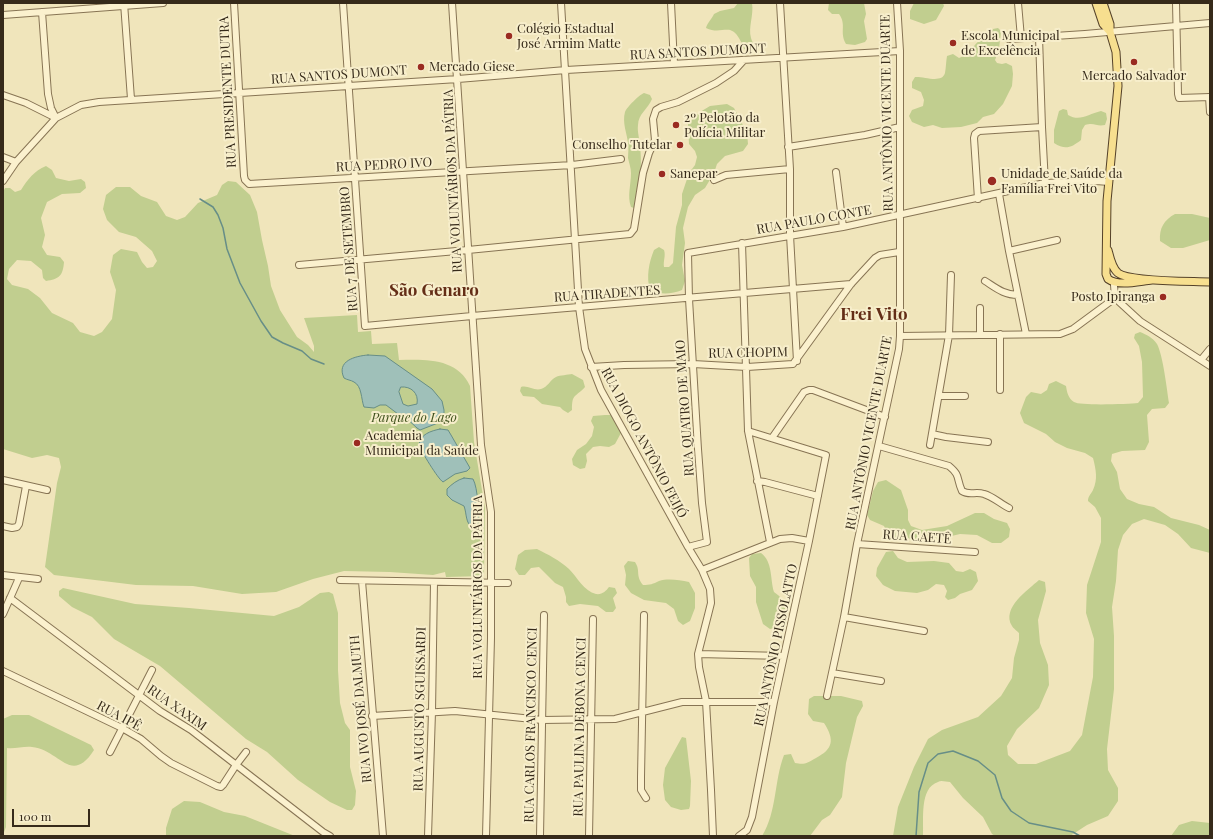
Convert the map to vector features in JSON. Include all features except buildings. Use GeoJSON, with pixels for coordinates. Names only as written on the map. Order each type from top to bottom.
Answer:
{"type":"FeatureCollection","features":[{"type":"Feature","properties":{"kind":"main road"},"geometry":{"type":"LineString","coordinates":[[1096,3],[1103,24],[1110,32]]}},
{"type":"Feature","properties":{"kind":"main road"},"geometry":{"type":"LineString","coordinates":[[1103,3],[1110,24],[1110,32],[1116,52],[1118,86],[1109,182],[1106,274],[1108,279],[1114,282],[1152,280]]}},
{"type":"Feature","properties":{"kind":"main road"},"geometry":{"type":"LineString","coordinates":[[1106,244],[1112,264],[1117,272],[1118,278],[1114,282]]}},
{"type":"Feature","properties":{"kind":"main road"},"geometry":{"type":"LineString","coordinates":[[1106,274],[1110,270],[1132,278],[1210,282]]}},
{"type":"Feature","properties":{"kind":"street"},"geometry":{"type":"LineString","coordinates":[[3,15],[124,4],[163,3]]}},
{"type":"Feature","properties":{"kind":"street","name":"RUA PRESIDENTE DUTRA"},"geometry":{"type":"LineString","coordinates":[[234,3],[245,180]]}},
{"type":"Feature","properties":{"kind":"street","name":"RUA 7 DE SETEMBRO"},"geometry":{"type":"LineString","coordinates":[[343,3],[362,259],[365,326]]}},
{"type":"Feature","properties":{"kind":"street","name":"RUA VOLUNTÁRIOS DA PÁTRIA"},"geometry":{"type":"LineString","coordinates":[[452,3],[481,445],[491,512],[486,836]]}},
{"type":"Feature","properties":{"kind":"street","name":"RUA DIOGO ANTÔNIO FEIJÓ"},"geometry":{"type":"LineString","coordinates":[[562,3],[579,307],[585,349],[601,390],[702,570],[710,589],[711,603],[698,654],[706,701],[712,836]]}},
{"type":"Feature","properties":{"kind":"street"},"geometry":{"type":"LineString","coordinates":[[671,3],[674,64]]}},
{"type":"Feature","properties":{"kind":"street"},"geometry":{"type":"LineString","coordinates":[[780,3],[790,169],[790,235],[797,361]]}},
{"type":"Feature","properties":{"kind":"street","name":"RUA ANTÔNIO VICENTE DUARTE"},"geometry":{"type":"LineString","coordinates":[[827,696],[844,617],[857,544],[899,350],[900,51],[897,3]]}},
{"type":"Feature","properties":{"kind":"street"},"geometry":{"type":"LineString","coordinates":[[1018,3],[1021,38]]}},
{"type":"Feature","properties":{"kind":"street"},"geometry":{"type":"LineString","coordinates":[[1176,3],[1179,98],[1210,97],[1210,112]]}},
{"type":"Feature","properties":{"kind":"street"},"geometry":{"type":"LineString","coordinates":[[124,4],[131,99]]}},
{"type":"Feature","properties":{"kind":"street"},"geometry":{"type":"LineString","coordinates":[[42,12],[48,94],[51,108],[56,118]]}},
{"type":"Feature","properties":{"kind":"street"},"geometry":{"type":"LineString","coordinates":[[1010,39],[1210,23]]}},
{"type":"Feature","properties":{"kind":"street"},"geometry":{"type":"LineString","coordinates":[[1039,37],[1045,183]]}},
{"type":"Feature","properties":{"kind":"street","name":"RUA SANTOS DUMONT"},"geometry":{"type":"LineString","coordinates":[[3,181],[16,162],[56,118],[81,105],[99,102],[458,79],[566,70],[900,51]]}},
{"type":"Feature","properties":{"kind":"street"},"geometry":{"type":"LineString","coordinates":[[299,265],[630,234],[634,229],[643,173],[655,140],[653,120],[656,110],[678,102],[716,83],[734,71],[744,60]]}},
{"type":"Feature","properties":{"kind":"street"},"geometry":{"type":"LineString","coordinates":[[3,95],[26,103],[56,118]]}},
{"type":"Feature","properties":{"kind":"street"},"geometry":{"type":"LineString","coordinates":[[788,147],[865,135],[900,127]]}},
{"type":"Feature","properties":{"kind":"street"},"geometry":{"type":"LineString","coordinates":[[978,199],[975,134],[979,131],[1042,127]]}},
{"type":"Feature","properties":{"kind":"street"},"geometry":{"type":"LineString","coordinates":[[3,157],[16,162]]}},
{"type":"Feature","properties":{"kind":"street","name":"RUA PEDRO IVO"},"geometry":{"type":"LineString","coordinates":[[245,180],[252,184],[572,165],[621,159]]}},
{"type":"Feature","properties":{"kind":"street"},"geometry":{"type":"LineString","coordinates":[[714,180],[726,175],[790,169]]}},
{"type":"Feature","properties":{"kind":"street"},"geometry":{"type":"LineString","coordinates":[[836,172],[842,227]]}},
{"type":"Feature","properties":{"kind":"street","name":"RUA PAULO CONTE"},"geometry":{"type":"LineString","coordinates":[[688,253],[900,216],[1045,183],[1096,181],[1109,182]]}},
{"type":"Feature","properties":{"kind":"street"},"geometry":{"type":"LineString","coordinates":[[999,194],[1026,334]]}},
{"type":"Feature","properties":{"kind":"street"},"geometry":{"type":"LineString","coordinates":[[1009,251],[1056,240]]}},
{"type":"Feature","properties":{"kind":"street"},"geometry":{"type":"LineString","coordinates":[[742,244],[748,431],[770,542]]}},
{"type":"Feature","properties":{"kind":"street","name":"RUA CHOPIM"},"geometry":{"type":"LineString","coordinates":[[591,367],[624,365],[693,364],[747,366],[793,364],[797,361],[851,284],[875,258],[880,255],[899,252]]}},
{"type":"Feature","properties":{"kind":"street","name":"RUA QUATRO DE MAIO"},"geometry":{"type":"LineString","coordinates":[[688,253],[689,299],[698,449],[702,503],[707,542],[688,547]]}},
{"type":"Feature","properties":{"kind":"street"},"geometry":{"type":"LineString","coordinates":[[930,445],[949,335],[951,275]]}},
{"type":"Feature","properties":{"kind":"street"},"geometry":{"type":"LineString","coordinates":[[985,281],[1002,292],[1018,295]]}},
{"type":"Feature","properties":{"kind":"street"},"geometry":{"type":"LineString","coordinates":[[1114,282],[1116,298],[1140,321],[1210,366]]}},
{"type":"Feature","properties":{"kind":"street","name":"RUA TIRADENTES"},"geometry":{"type":"LineString","coordinates":[[365,326],[851,284]]}},
{"type":"Feature","properties":{"kind":"street"},"geometry":{"type":"LineString","coordinates":[[900,336],[1060,334],[1073,329],[1116,298]]}},
{"type":"Feature","properties":{"kind":"street"},"geometry":{"type":"LineString","coordinates":[[980,308],[980,335]]}},
{"type":"Feature","properties":{"kind":"street"},"geometry":{"type":"LineString","coordinates":[[1000,334],[1000,390]]}},
{"type":"Feature","properties":{"kind":"street"},"geometry":{"type":"LineString","coordinates":[[1201,360],[1210,349]]}},
{"type":"Feature","properties":{"kind":"street"},"geometry":{"type":"LineString","coordinates":[[748,431],[772,438],[804,392],[809,390],[813,390],[885,417]]}},
{"type":"Feature","properties":{"kind":"street"},"geometry":{"type":"LineString","coordinates":[[939,396],[965,396]]}},
{"type":"Feature","properties":{"kind":"street"},"geometry":{"type":"LineString","coordinates":[[932,434],[988,442]]}},
{"type":"Feature","properties":{"kind":"street","name":"RUA ANTÔNIO PISSOLATTO"},"geometry":{"type":"LineString","coordinates":[[739,836],[747,830],[752,817],[774,702],[826,455],[772,438]]}},
{"type":"Feature","properties":{"kind":"street"},"geometry":{"type":"LineString","coordinates":[[879,446],[949,466],[957,472],[962,490],[971,494],[984,494],[1009,508]]}},
{"type":"Feature","properties":{"kind":"street"},"geometry":{"type":"LineString","coordinates":[[3,480],[47,490]]}},
{"type":"Feature","properties":{"kind":"street"},"geometry":{"type":"LineString","coordinates":[[757,481],[818,496]]}},
{"type":"Feature","properties":{"kind":"street"},"geometry":{"type":"LineString","coordinates":[[3,526],[12,528],[17,527],[19,524],[26,486]]}},
{"type":"Feature","properties":{"kind":"street"},"geometry":{"type":"LineString","coordinates":[[702,570],[780,539],[809,541]]}},
{"type":"Feature","properties":{"kind":"street","name":"RUA CAETÊ"},"geometry":{"type":"LineString","coordinates":[[857,544],[975,552]]}},
{"type":"Feature","properties":{"kind":"street"},"geometry":{"type":"LineString","coordinates":[[3,575],[38,579]]}},
{"type":"Feature","properties":{"kind":"street"},"geometry":{"type":"LineString","coordinates":[[3,614],[19,578]]}},
{"type":"Feature","properties":{"kind":"street"},"geometry":{"type":"LineString","coordinates":[[340,580],[508,582]]}},
{"type":"Feature","properties":{"kind":"street","name":"RUA IVO JOSÉ DALMUTH"},"geometry":{"type":"LineString","coordinates":[[362,581],[383,836]]}},
{"type":"Feature","properties":{"kind":"street","name":"RUA AUGUSTO SGUISSARDI"},"geometry":{"type":"LineString","coordinates":[[428,836],[434,582]]}},
{"type":"Feature","properties":{"kind":"street","name":"RUA XAXIM"},"geometry":{"type":"LineString","coordinates":[[10,598],[160,711],[191,730],[330,836]]}},
{"type":"Feature","properties":{"kind":"street"},"geometry":{"type":"LineString","coordinates":[[644,614],[640,777],[642,790],[646,798]]}},
{"type":"Feature","properties":{"kind":"street","name":"RUA CARLOS FRANCISCO CENCI"},"geometry":{"type":"LineString","coordinates":[[540,836],[544,615]]}},
{"type":"Feature","properties":{"kind":"street"},"geometry":{"type":"LineString","coordinates":[[844,617],[924,631]]}},
{"type":"Feature","properties":{"kind":"street","name":"RUA PAULINA DEBONA CENCI"},"geometry":{"type":"LineString","coordinates":[[589,836],[594,619]]}},
{"type":"Feature","properties":{"kind":"street"},"geometry":{"type":"LineString","coordinates":[[698,654],[784,656]]}},
{"type":"Feature","properties":{"kind":"street"},"geometry":{"type":"LineString","coordinates":[[110,752],[152,670]]}},
{"type":"Feature","properties":{"kind":"street","name":"RUA IPÊ"},"geometry":{"type":"LineString","coordinates":[[3,671],[122,728],[141,739],[171,763],[221,787],[236,765]]}},
{"type":"Feature","properties":{"kind":"street"},"geometry":{"type":"LineString","coordinates":[[832,673],[881,681]]}},
{"type":"Feature","properties":{"kind":"street"},"geometry":{"type":"LineString","coordinates":[[372,716],[455,712],[542,720],[615,720],[682,702],[774,702]]}},
{"type":"Feature","properties":{"kind":"street"},"geometry":{"type":"LineString","coordinates":[[236,765],[246,752]]}},
{"type":"Feature","properties":{"kind":"green space"},"geometry":{"type":"Polygon","coordinates":[[[738,3],[752,3],[750,34],[753,47],[748,50],[744,49],[736,33],[727,30],[718,31],[706,28],[714,14],[734,8],[738,3]]]}},
{"type":"Feature","properties":{"kind":"green space"},"geometry":{"type":"Polygon","coordinates":[[[829,3],[864,3],[866,14],[864,21],[867,39],[865,42],[855,45],[846,44],[843,36],[843,25],[841,18],[839,14],[832,14],[828,10],[829,3]]]}},
{"type":"Feature","properties":{"kind":"green space"},"geometry":{"type":"Polygon","coordinates":[[[914,3],[943,3],[944,6],[936,20],[924,24],[910,19],[910,11],[914,3]]]}},
{"type":"Feature","properties":{"kind":"green space"},"geometry":{"type":"Polygon","coordinates":[[[998,28],[1001,31],[999,49],[995,60],[997,63],[1006,63],[1012,66],[1013,74],[1012,86],[1003,104],[994,114],[983,117],[977,123],[961,127],[942,128],[933,125],[924,127],[912,122],[909,116],[912,110],[923,106],[924,100],[921,92],[912,88],[912,82],[915,77],[932,79],[940,78],[945,73],[947,56],[953,54],[959,58],[963,57],[978,41],[989,34],[993,29],[998,28]]]}},
{"type":"Feature","properties":{"kind":"green space"},"geometry":{"type":"Polygon","coordinates":[[[644,93],[650,95],[652,99],[638,121],[641,160],[638,196],[634,208],[631,207],[629,199],[631,171],[628,158],[628,145],[624,116],[626,110],[631,104],[644,93]]]}},
{"type":"Feature","properties":{"kind":"green space"},"geometry":{"type":"Polygon","coordinates":[[[727,104],[734,108],[747,133],[748,144],[743,151],[725,156],[717,164],[714,173],[705,188],[695,195],[688,207],[683,228],[685,243],[682,265],[685,281],[682,290],[666,293],[654,292],[650,290],[648,280],[649,265],[652,255],[654,250],[659,247],[664,250],[665,254],[664,267],[669,267],[673,263],[676,227],[682,205],[682,194],[689,173],[695,165],[697,157],[695,151],[689,144],[688,123],[700,112],[710,106],[727,104]]]}},
{"type":"Feature","properties":{"kind":"green space"},"geometry":{"type":"Polygon","coordinates":[[[1063,109],[1067,110],[1068,115],[1076,118],[1101,111],[1106,113],[1107,119],[1105,125],[1085,125],[1082,130],[1081,140],[1074,145],[1061,147],[1054,143],[1054,130],[1059,111],[1063,109]]]}},
{"type":"Feature","properties":{"kind":"green space","name":"Parque do Lago"},"geometry":{"type":"Polygon","coordinates":[[[46,166],[52,170],[56,178],[69,181],[81,179],[85,182],[86,188],[80,193],[62,194],[47,202],[41,218],[45,235],[42,247],[47,255],[60,257],[64,262],[63,271],[57,278],[46,281],[43,278],[42,270],[31,261],[17,260],[9,269],[7,279],[12,285],[28,289],[40,298],[52,313],[73,323],[80,332],[94,336],[102,332],[112,319],[116,290],[110,272],[113,255],[121,249],[137,252],[147,268],[153,267],[157,261],[152,251],[136,237],[119,232],[107,220],[103,209],[106,195],[116,187],[130,187],[141,196],[157,202],[166,216],[177,220],[185,217],[198,203],[217,195],[222,185],[228,181],[236,182],[250,195],[257,212],[271,286],[280,310],[297,337],[308,345],[314,352],[314,346],[304,318],[357,315],[358,332],[371,331],[372,344],[397,343],[399,360],[430,360],[449,365],[458,370],[465,377],[470,386],[474,442],[485,508],[484,576],[446,577],[445,572],[433,575],[344,571],[313,579],[276,592],[242,594],[193,586],[136,585],[54,575],[45,567],[57,483],[61,467],[59,458],[47,455],[32,458],[3,449],[3,192],[5,188],[10,188],[15,192],[21,190],[26,182],[38,170],[46,166]]]}},
{"type":"Feature","properties":{"kind":"green space"},"geometry":{"type":"Polygon","coordinates":[[[1175,214],[1192,214],[1210,218],[1210,240],[1183,248],[1171,248],[1160,241],[1161,228],[1168,219],[1175,214]]]}},
{"type":"Feature","properties":{"kind":"green space"},"geometry":{"type":"Polygon","coordinates":[[[1140,332],[1147,335],[1157,344],[1161,356],[1169,403],[1165,408],[1152,409],[1147,415],[1149,442],[1145,450],[1122,451],[1112,454],[1111,461],[1117,472],[1120,489],[1127,499],[1139,504],[1154,507],[1171,518],[1199,525],[1210,530],[1210,553],[1191,548],[1178,534],[1165,525],[1144,519],[1132,524],[1123,535],[1118,550],[1116,581],[1112,607],[1114,636],[1114,689],[1107,749],[1108,770],[1118,788],[1118,801],[1108,816],[1087,825],[1070,836],[995,836],[992,834],[983,817],[963,798],[950,782],[941,781],[932,785],[925,798],[923,813],[923,836],[893,836],[898,807],[914,767],[928,739],[942,730],[978,717],[1001,696],[1012,678],[1019,633],[1012,626],[1010,613],[1017,600],[1039,580],[1045,582],[1046,591],[1038,620],[1040,643],[1048,665],[1049,685],[1039,708],[1017,729],[1007,746],[1008,755],[1018,764],[1036,764],[1070,751],[1082,735],[1093,677],[1094,639],[1086,613],[1087,585],[1101,542],[1101,518],[1095,507],[1088,501],[1096,482],[1095,467],[1093,458],[1085,453],[1067,448],[1055,442],[1046,434],[1024,423],[1020,413],[1026,397],[1031,392],[1041,394],[1047,390],[1049,384],[1056,381],[1066,386],[1070,399],[1074,402],[1085,404],[1138,403],[1143,397],[1142,362],[1139,346],[1134,338],[1135,334],[1140,332]]]}},
{"type":"Feature","properties":{"kind":"green space"},"geometry":{"type":"Polygon","coordinates":[[[572,374],[583,380],[585,387],[573,398],[572,410],[568,413],[560,407],[542,404],[534,397],[523,396],[520,391],[521,387],[541,389],[556,377],[572,374]]]}},
{"type":"Feature","properties":{"kind":"green space"},"geometry":{"type":"Polygon","coordinates":[[[611,415],[618,425],[621,433],[615,444],[609,447],[593,447],[586,454],[587,461],[585,468],[580,469],[573,465],[572,459],[577,450],[586,444],[592,436],[594,427],[591,421],[593,416],[611,415]]]}},
{"type":"Feature","properties":{"kind":"green space"},"geometry":{"type":"Polygon","coordinates":[[[886,480],[901,490],[908,510],[908,520],[911,526],[922,530],[947,526],[975,513],[984,513],[994,519],[1007,523],[1010,529],[1009,537],[1001,543],[992,543],[977,535],[960,534],[943,538],[897,538],[887,533],[884,526],[870,520],[867,515],[873,491],[878,482],[886,480]]]}},
{"type":"Feature","properties":{"kind":"green space"},"geometry":{"type":"Polygon","coordinates":[[[537,549],[565,566],[584,587],[596,594],[602,593],[609,587],[615,588],[617,593],[613,598],[616,608],[613,612],[606,612],[598,606],[580,604],[569,606],[566,602],[563,587],[555,583],[539,567],[531,568],[525,575],[519,575],[515,569],[518,555],[525,550],[537,549]]]}},
{"type":"Feature","properties":{"kind":"green space"},"geometry":{"type":"Polygon","coordinates":[[[893,551],[898,558],[907,562],[934,561],[949,563],[956,571],[963,572],[970,569],[976,572],[978,581],[972,590],[948,600],[945,597],[947,591],[944,585],[936,584],[928,590],[917,593],[895,591],[883,585],[876,576],[877,568],[886,552],[893,551]]]}},
{"type":"Feature","properties":{"kind":"green space"},"geometry":{"type":"Polygon","coordinates":[[[761,553],[768,561],[774,592],[782,600],[785,608],[784,617],[779,627],[770,629],[763,624],[756,602],[756,587],[750,576],[749,558],[752,554],[761,553]]]}},
{"type":"Feature","properties":{"kind":"green space"},"geometry":{"type":"Polygon","coordinates":[[[628,561],[635,562],[637,565],[639,578],[643,585],[666,580],[689,582],[695,593],[695,608],[690,621],[683,625],[678,621],[674,609],[666,603],[644,600],[631,593],[625,585],[626,575],[624,566],[628,561]]]}},
{"type":"Feature","properties":{"kind":"green space"},"geometry":{"type":"Polygon","coordinates":[[[63,588],[135,604],[274,616],[299,607],[320,593],[329,592],[333,594],[338,613],[338,670],[340,703],[345,723],[350,730],[350,767],[356,791],[355,805],[352,810],[347,810],[330,802],[298,780],[267,752],[246,739],[160,666],[114,639],[92,617],[72,607],[59,596],[59,591],[63,588]]]}},
{"type":"Feature","properties":{"kind":"green space"},"geometry":{"type":"Polygon","coordinates":[[[814,696],[841,696],[862,701],[863,706],[857,717],[846,763],[842,797],[830,815],[822,820],[810,836],[762,836],[767,827],[773,807],[778,775],[784,755],[791,754],[795,763],[801,764],[822,755],[829,747],[831,739],[828,729],[824,723],[813,721],[808,714],[809,699],[814,696]]]}},
{"type":"Feature","properties":{"kind":"green space"},"geometry":{"type":"Polygon","coordinates":[[[12,715],[29,715],[91,745],[94,750],[86,760],[78,765],[71,765],[64,763],[50,753],[41,749],[32,747],[7,748],[6,827],[3,835],[3,719],[12,715]]]}},
{"type":"Feature","properties":{"kind":"green space"},"geometry":{"type":"Polygon","coordinates":[[[682,737],[686,738],[691,781],[689,809],[681,810],[671,807],[665,800],[663,785],[665,768],[682,737]]]}},
{"type":"Feature","properties":{"kind":"green space"},"geometry":{"type":"Polygon","coordinates":[[[184,801],[200,802],[224,812],[245,816],[295,836],[166,836],[166,828],[172,809],[184,801]]]}},
{"type":"Feature","properties":{"kind":"green space"},"geometry":{"type":"Polygon","coordinates":[[[1192,821],[1210,823],[1210,836],[1171,836],[1179,825],[1192,821]]]}},
{"type":"Feature","properties":{"kind":"water"},"geometry":{"type":"Polygon","coordinates":[[[363,356],[385,356],[432,389],[442,401],[444,419],[420,430],[404,416],[398,414],[386,405],[380,405],[374,408],[364,407],[359,386],[344,378],[342,372],[343,367],[348,360],[363,356]],[[401,387],[399,392],[403,404],[408,406],[417,404],[417,397],[414,391],[401,387]]]}},
{"type":"Feature","properties":{"kind":"water"},"geometry":{"type":"Polygon","coordinates":[[[440,429],[448,430],[470,468],[467,471],[455,474],[443,482],[437,476],[419,445],[421,438],[430,432],[440,429]]]}},
{"type":"Feature","properties":{"kind":"water"},"geometry":{"type":"Polygon","coordinates":[[[464,478],[473,479],[476,488],[478,525],[473,528],[467,521],[464,506],[452,500],[447,495],[447,489],[455,482],[464,478]]]}},
{"type":"Feature","properties":{"kind":"waterway"},"geometry":{"type":"LineString","coordinates":[[200,199],[213,207],[218,215],[223,228],[227,249],[240,283],[261,321],[272,337],[302,351],[311,359],[324,364]]}},
{"type":"Feature","properties":{"kind":"waterway"},"geometry":{"type":"LineString","coordinates":[[916,836],[919,792],[928,763],[938,754],[953,751],[978,761],[995,775],[1002,798],[1011,811],[1029,823],[1073,832],[1080,836]]}},
{"type":"Feature","properties":{"kind":"place","name":"Colégio Estadual José Armim Matte"},"geometry":{"type":"Point","coordinates":[509,36]}},
{"type":"Feature","properties":{"kind":"place","name":"Escola Municipal de Excelência"},"geometry":{"type":"Point","coordinates":[953,43]}},
{"type":"Feature","properties":{"kind":"place","name":"Mercado Salvador"},"geometry":{"type":"Point","coordinates":[1134,62]}},
{"type":"Feature","properties":{"kind":"place","name":"Mercado Giese"},"geometry":{"type":"Point","coordinates":[421,67]}},
{"type":"Feature","properties":{"kind":"place","name":"2º Pelotão da Polícia Militar"},"geometry":{"type":"Point","coordinates":[676,125]}},
{"type":"Feature","properties":{"kind":"place","name":"Conselho Tutelar"},"geometry":{"type":"Point","coordinates":[680,145]}},
{"type":"Feature","properties":{"kind":"place","name":"Sanepar"},"geometry":{"type":"Point","coordinates":[662,174]}},
{"type":"Feature","properties":{"kind":"place","name":"Unidade de Saúde da Família Frei Vito"},"geometry":{"type":"Point","coordinates":[992,181]}},
{"type":"Feature","properties":{"kind":"place","name":"Posto Ipiranga"},"geometry":{"type":"Point","coordinates":[1163,297]}},
{"type":"Feature","properties":{"kind":"place","name":"Academia Municipal da Saúde"},"geometry":{"type":"Point","coordinates":[357,443]}},
{"type":"Feature","properties":{"kind":"district","name":"São Genaro"},"geometry":{"type":"Point","coordinates":[434,291]}},
{"type":"Feature","properties":{"kind":"district","name":"Frei Vito"},"geometry":{"type":"Point","coordinates":[874,315]}}]}
